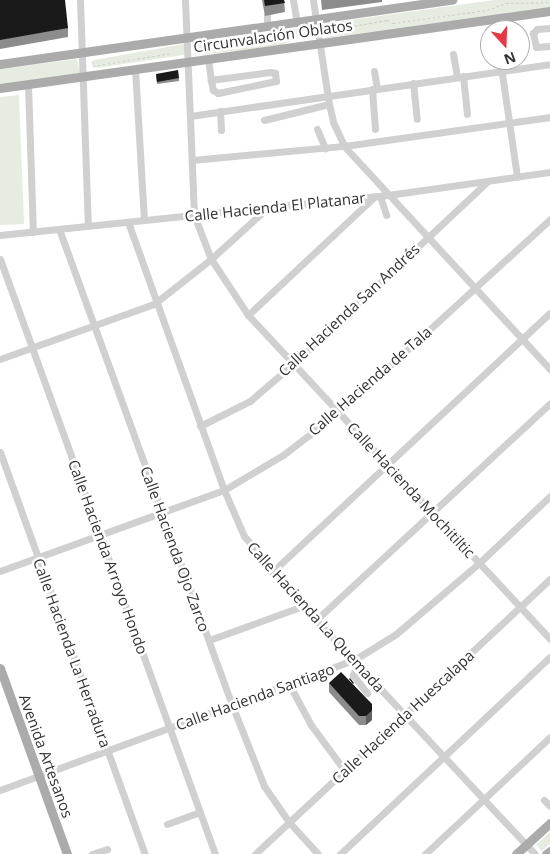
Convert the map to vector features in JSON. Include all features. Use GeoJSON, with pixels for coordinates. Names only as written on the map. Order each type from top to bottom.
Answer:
{"type":"FeatureCollection","features":[{"type":"Feature","properties":{"kind":"main road","name":"Circunvalación Oblatos"},"geometry":{"type":"LineString","coordinates":[[0,64],[452,0]]}},
{"type":"Feature","properties":{"kind":"main road","name":"Circunvalación Oblatos"},"geometry":{"type":"LineString","coordinates":[[0,88],[550,11]]}},
{"type":"Feature","properties":{"kind":"main road","name":"Avenida Artesanos"},"geometry":{"type":"LineString","coordinates":[[0,668],[67,854]]}},
{"type":"Feature","properties":{"kind":"main road"},"geometry":{"type":"LineString","coordinates":[[516,854],[550,822]]}},
{"type":"Feature","properties":{"kind":"main road"},"geometry":{"type":"LineString","coordinates":[[546,854],[550,851]]}},
{"type":"Feature","properties":{"kind":"street"},"geometry":{"type":"LineString","coordinates":[[80,0],[88,226]]}},
{"type":"Feature","properties":{"kind":"street","name":"Calle Hacienda Mochitiltic"},"geometry":{"type":"LineString","coordinates":[[185,0],[194,215],[211,259],[248,315],[550,639]]}},
{"type":"Feature","properties":{"kind":"street"},"geometry":{"type":"LineString","coordinates":[[293,0],[297,22]]}},
{"type":"Feature","properties":{"kind":"street"},"geometry":{"type":"LineString","coordinates":[[314,0],[327,95],[333,122],[344,146],[381,196],[428,238],[550,369]]}},
{"type":"Feature","properties":{"kind":"street"},"geometry":{"type":"LineString","coordinates":[[267,15],[267,26]]}},
{"type":"Feature","properties":{"kind":"street"},"geometry":{"type":"LineString","coordinates":[[550,28],[537,30],[533,33],[536,47],[550,46]]}},
{"type":"Feature","properties":{"kind":"street"},"geometry":{"type":"LineString","coordinates":[[453,54],[460,77],[467,114]]}},
{"type":"Feature","properties":{"kind":"street"},"geometry":{"type":"LineString","coordinates":[[208,59],[211,80],[213,90],[218,93],[276,81],[275,73],[270,72],[211,80]]}},
{"type":"Feature","properties":{"kind":"street"},"geometry":{"type":"LineString","coordinates":[[190,116],[550,64]]}},
{"type":"Feature","properties":{"kind":"street"},"geometry":{"type":"LineString","coordinates":[[163,65],[165,75]]}},
{"type":"Feature","properties":{"kind":"street"},"geometry":{"type":"LineString","coordinates":[[135,69],[144,220]]}},
{"type":"Feature","properties":{"kind":"street"},"geometry":{"type":"LineString","coordinates":[[374,71],[375,129]]}},
{"type":"Feature","properties":{"kind":"street"},"geometry":{"type":"LineString","coordinates":[[502,71],[517,177]]}},
{"type":"Feature","properties":{"kind":"street"},"geometry":{"type":"LineString","coordinates":[[179,79],[188,79]]}},
{"type":"Feature","properties":{"kind":"street"},"geometry":{"type":"LineString","coordinates":[[413,83],[417,119]]}},
{"type":"Feature","properties":{"kind":"street"},"geometry":{"type":"LineString","coordinates":[[28,84],[33,232]]}},
{"type":"Feature","properties":{"kind":"street"},"geometry":{"type":"LineString","coordinates":[[264,120],[329,104]]}},
{"type":"Feature","properties":{"kind":"street"},"geometry":{"type":"LineString","coordinates":[[220,111],[221,130]]}},
{"type":"Feature","properties":{"kind":"street"},"geometry":{"type":"LineString","coordinates":[[192,160],[344,146],[550,117]]}},
{"type":"Feature","properties":{"kind":"street"},"geometry":{"type":"LineString","coordinates":[[317,130],[325,148]]}},
{"type":"Feature","properties":{"kind":"street","name":"Calle Hacienda El Platanar"},"geometry":{"type":"LineString","coordinates":[[0,235],[381,196],[550,172]]}},
{"type":"Feature","properties":{"kind":"street","name":"Calle Hacienda San Andrés"},"geometry":{"type":"LineString","coordinates":[[200,426],[250,401],[293,364],[489,181]]}},
{"type":"Feature","properties":{"kind":"street"},"geometry":{"type":"LineString","coordinates":[[381,196],[386,215]]}},
{"type":"Feature","properties":{"kind":"street"},"geometry":{"type":"LineString","coordinates":[[248,315],[381,196]]}},
{"type":"Feature","properties":{"kind":"street"},"geometry":{"type":"LineString","coordinates":[[0,359],[156,302],[211,259],[268,208]]}},
{"type":"Feature","properties":{"kind":"street","name":"Calle Hacienda de Tala"},"geometry":{"type":"LineString","coordinates":[[0,571],[37,556],[224,490],[283,455],[339,412],[550,219]]}},
{"type":"Feature","properties":{"kind":"street","name":"Calle Hacienda La Quemada"},"geometry":{"type":"LineString","coordinates":[[128,222],[200,426],[244,536],[272,572],[303,606],[535,854]]}},
{"type":"Feature","properties":{"kind":"street","name":"Calle Hacienda Ojo Zarco"},"geometry":{"type":"LineString","coordinates":[[59,229],[232,706],[264,786],[289,822],[318,854]]}},
{"type":"Feature","properties":{"kind":"street","name":"Calle Hacienda Arroyo Hondo"},"geometry":{"type":"LineString","coordinates":[[0,259],[215,854]]}},
{"type":"Feature","properties":{"kind":"street"},"geometry":{"type":"LineString","coordinates":[[272,572],[550,313]]}},
{"type":"Feature","properties":{"kind":"street"},"geometry":{"type":"LineString","coordinates":[[316,620],[431,511],[550,403]]}},
{"type":"Feature","properties":{"kind":"street","name":"Calle Hacienda La Herradura"},"geometry":{"type":"LineString","coordinates":[[0,452],[145,854]]}},
{"type":"Feature","properties":{"kind":"street","name":"Calle Hacienda Santiago"},"geometry":{"type":"LineString","coordinates":[[0,790],[289,684],[355,662],[396,634],[479,563],[550,496]]}},
{"type":"Feature","properties":{"kind":"street","name":"Calle Hacienda Huescalapa"},"geometry":{"type":"LineString","coordinates":[[255,854],[550,579]]}},
{"type":"Feature","properties":{"kind":"street"},"geometry":{"type":"LineString","coordinates":[[209,640],[303,606]]}},
{"type":"Feature","properties":{"kind":"street"},"geometry":{"type":"LineString","coordinates":[[340,854],[550,657]]}},
{"type":"Feature","properties":{"kind":"street"},"geometry":{"type":"LineString","coordinates":[[355,662],[354,676],[367,693]]}},
{"type":"Feature","properties":{"kind":"street"},"geometry":{"type":"LineString","coordinates":[[289,684],[311,725],[346,771]]}},
{"type":"Feature","properties":{"kind":"street"},"geometry":{"type":"LineString","coordinates":[[425,854],[550,737]]}},
{"type":"Feature","properties":{"kind":"street"},"geometry":{"type":"LineString","coordinates":[[544,800],[550,806]]}},
{"type":"Feature","properties":{"kind":"street"},"geometry":{"type":"LineString","coordinates":[[168,824],[200,812]]}},
{"type":"Feature","properties":{"kind":"street"},"geometry":{"type":"LineString","coordinates":[[92,854],[108,849]]}},
{"type":"Feature","properties":{"kind":"path"},"geometry":{"type":"LineString","coordinates":[[325,31],[387,20],[393,24],[487,10],[505,1],[550,2]]}},
{"type":"Feature","properties":{"kind":"path"},"geometry":{"type":"LineString","coordinates":[[204,48],[270,40],[278,34],[295,34]]}},
{"type":"Feature","properties":{"kind":"path"},"geometry":{"type":"LineString","coordinates":[[93,66],[172,53]]}},
{"type":"Feature","properties":{"kind":"shaded area"},"geometry":{"type":"Polygon","coordinates":[[[494,0],[550,0],[550,8],[325,38],[322,24],[494,0]]]}},
{"type":"Feature","properties":{"kind":"shaded area"},"geometry":{"type":"Polygon","coordinates":[[[307,27],[298,38],[279,46],[199,55],[196,53],[194,44],[307,27]]]}},
{"type":"Feature","properties":{"kind":"shaded area"},"geometry":{"type":"Polygon","coordinates":[[[184,44],[184,55],[97,68],[91,64],[94,60],[184,44]]]}},
{"type":"Feature","properties":{"kind":"shaded area"},"geometry":{"type":"Polygon","coordinates":[[[77,59],[80,73],[0,85],[0,69],[77,59]]]}},
{"type":"Feature","properties":{"kind":"shaded area"},"geometry":{"type":"Polygon","coordinates":[[[19,95],[24,224],[0,225],[0,97],[19,95]]]}},
{"type":"Feature","properties":{"kind":"shaded area"},"geometry":{"type":"Polygon","coordinates":[[[550,832],[550,844],[542,851],[536,845],[550,832]]]}},
{"type":"Feature","properties":{"kind":"building"},"geometry":{"type":"Polygon","coordinates":[[[0,0],[65,0],[68,28],[0,40],[0,0]]]}},
{"type":"Feature","properties":{"kind":"building"},"geometry":{"type":"Polygon","coordinates":[[[264,0],[284,0],[285,3],[265,6],[264,0]]]}},
{"type":"Feature","properties":{"kind":"building"},"geometry":{"type":"Polygon","coordinates":[[[178,70],[179,78],[157,82],[156,74],[178,70]]]}},
{"type":"Feature","properties":{"kind":"building"},"geometry":{"type":"Polygon","coordinates":[[[341,672],[372,704],[372,711],[366,716],[359,716],[329,683],[341,672]]]}}]}
